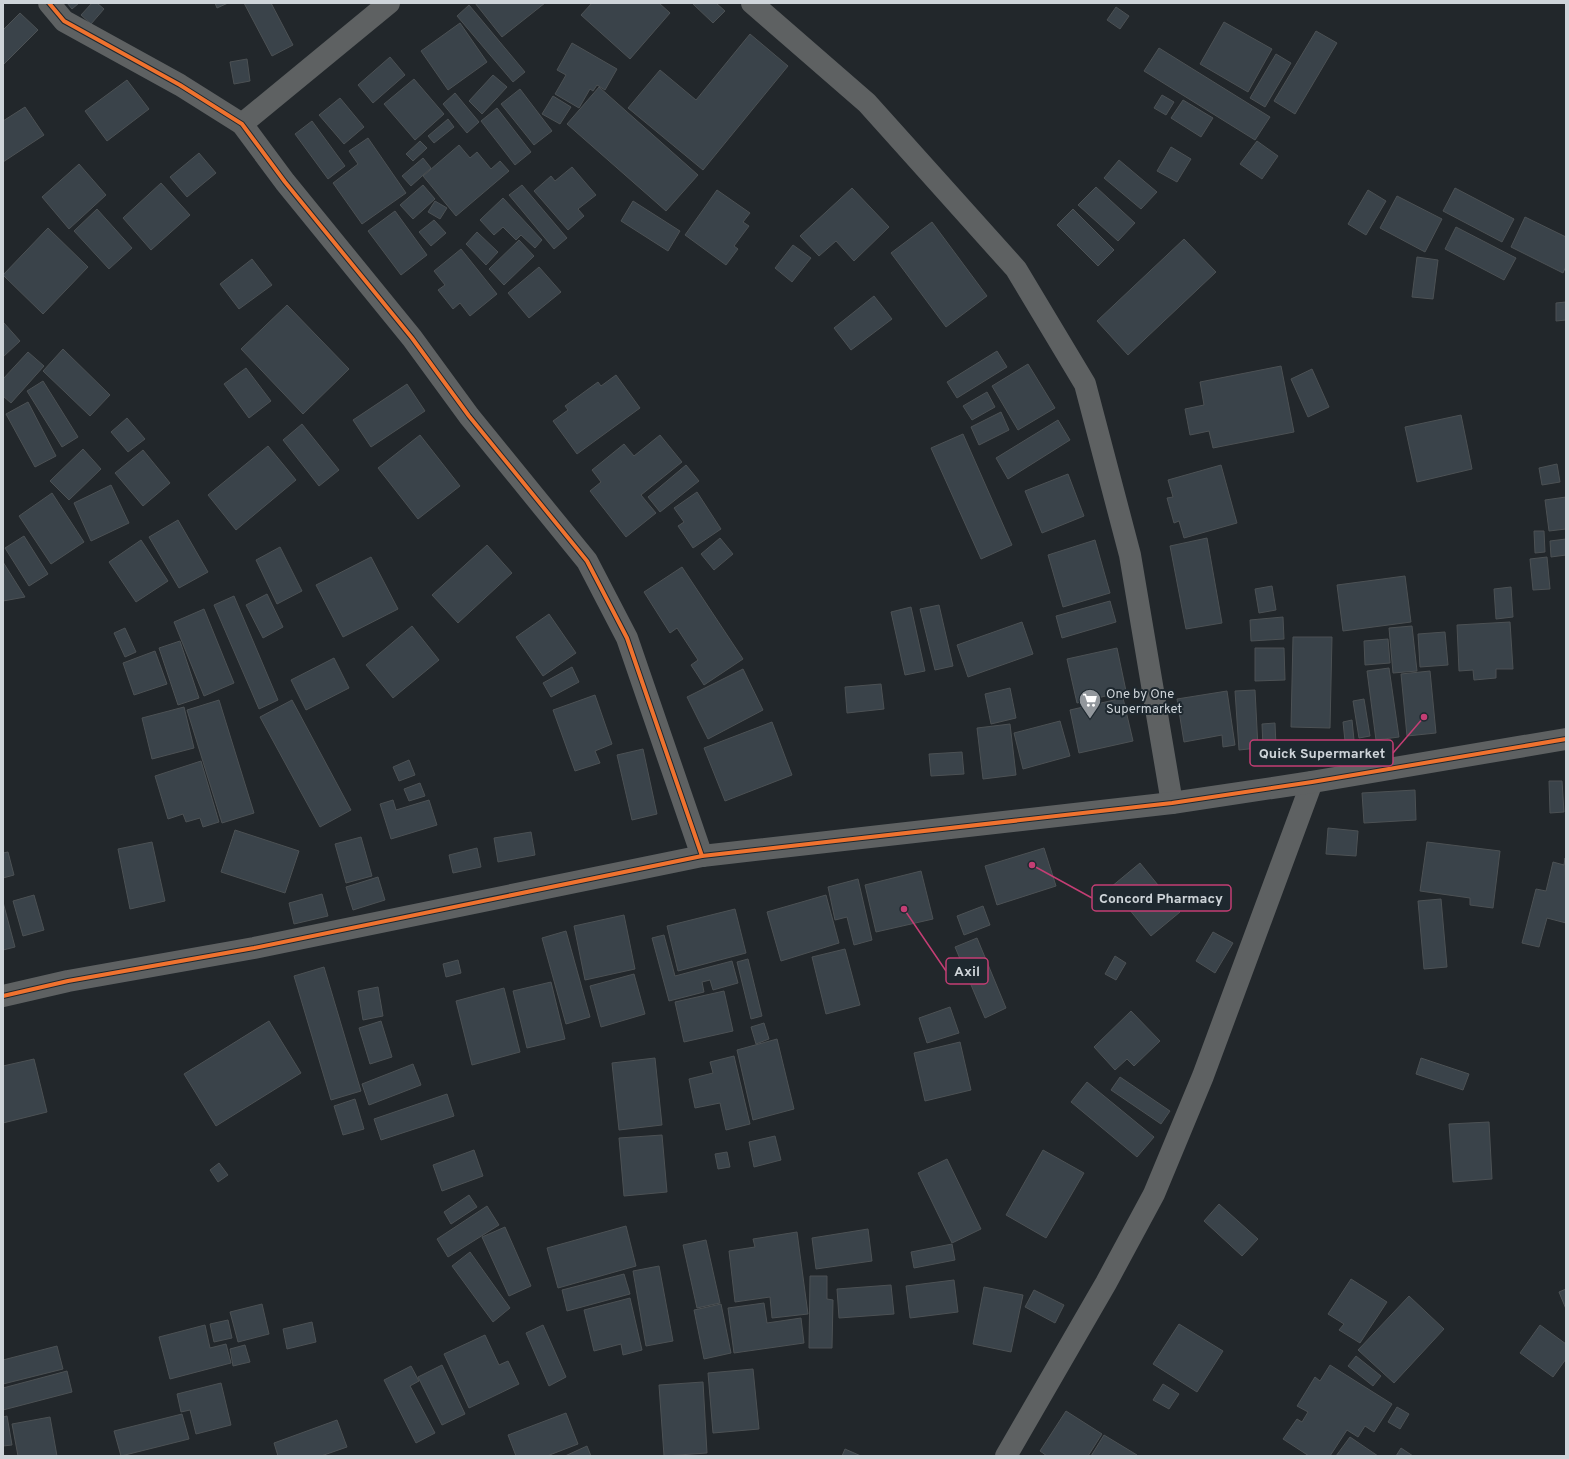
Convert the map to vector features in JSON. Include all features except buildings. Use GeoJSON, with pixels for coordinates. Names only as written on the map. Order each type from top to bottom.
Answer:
{"type":"FeatureCollection","features":[{"type":"Feature","properties":{"kind":"street"},"geometry":{"type":"LineString","coordinates":[[49,3],[64,20],[180,85],[242,124],[285,182],[412,338],[469,416],[587,561],[627,638],[702,856]]}},
{"type":"Feature","properties":{"kind":"street"},"geometry":{"type":"LineString","coordinates":[[242,124],[389,3]]}},
{"type":"Feature","properties":{"kind":"street"},"geometry":{"type":"LineString","coordinates":[[752,3],[867,103],[1016,269],[1085,384],[1130,555],[1172,803]]}},
{"type":"Feature","properties":{"kind":"street"},"geometry":{"type":"LineString","coordinates":[[3,996],[68,981],[254,948],[702,856],[1172,803],[1312,782],[1566,739]]}},
{"type":"Feature","properties":{"kind":"street"},"geometry":{"type":"LineString","coordinates":[[1006,1456],[1106,1283],[1154,1194],[1203,1076],[1312,782]]}},
{"type":"Feature","properties":{"kind":"cycle path"},"geometry":{"type":"LineString","coordinates":[[49,3],[64,21],[180,85],[242,124],[285,182],[412,338],[469,416],[587,561],[627,638],[702,856]]}},
{"type":"Feature","properties":{"kind":"cycle path"},"geometry":{"type":"LineString","coordinates":[[3,996],[68,981],[254,948],[702,856],[1172,803],[1312,782],[1566,739]]}},
{"type":"Feature","properties":{"kind":"place","name":"Quick Supermarket"},"geometry":{"type":"Point","coordinates":[1424,717]}},
{"type":"Feature","properties":{"kind":"place","name":"One by One Supermarket"},"geometry":{"type":"Point","coordinates":[1090,720]}},
{"type":"Feature","properties":{"kind":"place","name":"Concord Pharmacy"},"geometry":{"type":"Point","coordinates":[1032,865]}},
{"type":"Feature","properties":{"kind":"place","name":"Axil"},"geometry":{"type":"Point","coordinates":[904,909]}}]}
